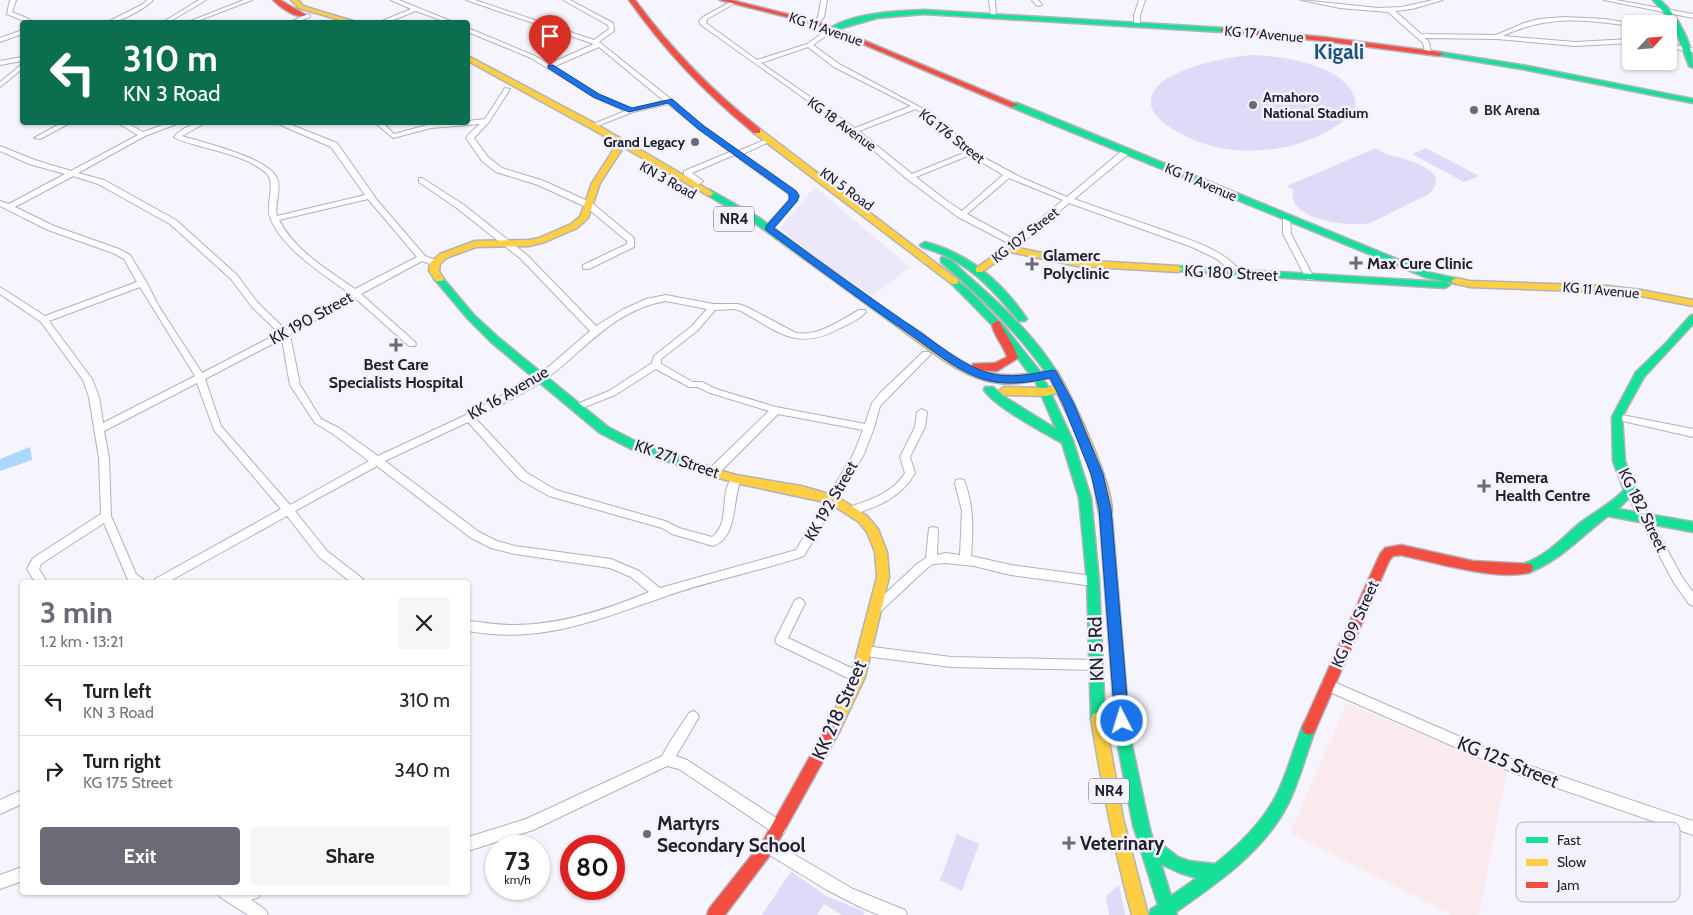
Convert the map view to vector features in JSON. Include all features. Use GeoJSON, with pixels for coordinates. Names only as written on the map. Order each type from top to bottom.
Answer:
{"type":"FeatureCollection","features":[{"type":"Feature","properties":{"kind":"main road"},"geometry":{"type":"LineString","coordinates":[[276,0],[295,12],[322,20]]}},
{"type":"Feature","properties":{"kind":"main road"},"geometry":{"type":"LineString","coordinates":[[294,0],[302,7],[346,20]]}},
{"type":"Feature","properties":{"kind":"main road","name":"KN 5 Road"},"geometry":{"type":"LineString","coordinates":[[632,0],[653,31],[689,72],[735,114],[932,262],[997,324]]}},
{"type":"Feature","properties":{"kind":"main road","name":"KN 5 Road"},"geometry":{"type":"LineString","coordinates":[[646,0],[652,14],[682,53],[736,104],[860,200],[902,227],[925,245],[994,304],[1039,354],[1053,374]]}},
{"type":"Feature","properties":{"kind":"main road"},"geometry":{"type":"LineString","coordinates":[[1656,0],[1672,14],[1689,49],[1693,66]]}},
{"type":"Feature","properties":{"kind":"main road","name":"KG 11 Avenue"},"geometry":{"type":"LineString","coordinates":[[728,1],[817,23],[1411,270],[1454,282],[1607,289],[1641,293],[1693,304]]}},
{"type":"Feature","properties":{"kind":"main road","name":"KG 17 Avenue"},"geometry":{"type":"LineString","coordinates":[[832,29],[843,22],[884,14],[994,16],[1137,23],[1326,40],[1428,52],[1693,101]]}},
{"type":"Feature","properties":{"kind":"main road","name":"KN 3 Road"},"geometry":{"type":"LineString","coordinates":[[470,64],[507,89],[697,196],[758,234],[787,257]]}},
{"type":"Feature","properties":{"kind":"main road","name":"KN 3 Road"},"geometry":{"type":"LineString","coordinates":[[470,64],[593,126],[769,228],[840,282],[955,361],[993,378],[1025,379],[1038,377]]}},
{"type":"Feature","properties":{"kind":"main road"},"geometry":{"type":"LineString","coordinates":[[437,261],[450,252],[465,247],[528,242],[555,236],[584,218],[596,183],[617,151]]}},
{"type":"Feature","properties":{"kind":"main road"},"geometry":{"type":"LineString","coordinates":[[758,234],[769,228]]}},
{"type":"Feature","properties":{"kind":"main road"},"geometry":{"type":"LineString","coordinates":[[925,245],[937,246],[953,251],[979,270],[1032,331],[1039,354]]}},
{"type":"Feature","properties":{"kind":"main road","name":"KG 107 Street"},"geometry":{"type":"LineString","coordinates":[[979,270],[1012,246]]}},
{"type":"Feature","properties":{"kind":"main road","name":"KG 180 Street"},"geometry":{"type":"LineString","coordinates":[[1012,246],[1077,263],[1436,286],[1454,282]]}},
{"type":"Feature","properties":{"kind":"main road","name":"KK 271 Street"},"geometry":{"type":"LineString","coordinates":[[437,261],[434,271],[436,276],[471,317],[495,340],[542,377],[575,408],[604,430],[639,448],[736,479],[801,491],[832,499]]}},
{"type":"Feature","properties":{"kind":"main road"},"geometry":{"type":"LineString","coordinates":[[859,310],[974,384],[988,389],[1020,392],[1046,392],[1061,388]]}},
{"type":"Feature","properties":{"kind":"main road"},"geometry":{"type":"LineString","coordinates":[[1617,417],[1640,374],[1670,345],[1693,318]]}},
{"type":"Feature","properties":{"kind":"main road"},"geometry":{"type":"LineString","coordinates":[[955,361],[991,368],[1009,362],[1013,358],[1012,351],[997,329],[997,324]]}},
{"type":"Feature","properties":{"kind":"main road"},"geometry":{"type":"LineString","coordinates":[[997,324],[1022,353],[1038,377]]}},
{"type":"Feature","properties":{"kind":"main road","name":"NR4"},"geometry":{"type":"LineString","coordinates":[[1067,441],[1038,377],[1053,374],[1061,388],[1097,474],[1105,509],[1123,736],[1141,825],[1164,913]]}},
{"type":"Feature","properties":{"kind":"main road"},"geometry":{"type":"LineString","coordinates":[[988,389],[999,399],[1067,441]]}},
{"type":"Feature","properties":{"kind":"main road","name":"KG 182 Street"},"geometry":{"type":"LineString","coordinates":[[1617,417],[1619,461],[1630,491]]}},
{"type":"Feature","properties":{"kind":"main road","name":"KN 5 Rd"},"geometry":{"type":"LineString","coordinates":[[1067,441],[1085,498],[1093,581],[1098,716],[1109,788],[1124,859],[1140,915]]}},
{"type":"Feature","properties":{"kind":"main road","name":"KG 109 Street"},"geometry":{"type":"LineString","coordinates":[[1164,913],[1218,872],[1247,846],[1278,808],[1327,685],[1384,558],[1389,552],[1401,550],[1489,567],[1526,569],[1543,562],[1586,526],[1619,504],[1630,491]]}},
{"type":"Feature","properties":{"kind":"main road","name":"KK 218 Street"},"geometry":{"type":"LineString","coordinates":[[714,915],[768,846],[779,828],[820,754],[858,677],[883,577],[881,552],[872,529],[863,519],[832,499]]}},
{"type":"Feature","properties":{"kind":"main road"},"geometry":{"type":"LineString","coordinates":[[1609,512],[1693,526]]}},
{"type":"Feature","properties":{"kind":"main road"},"geometry":{"type":"LineString","coordinates":[[1146,840],[1161,858],[1174,865],[1195,871],[1218,872]]}},
{"type":"Feature","properties":{"kind":"street"},"geometry":{"type":"LineString","coordinates":[[13,0],[9,13],[27,20]]}},
{"type":"Feature","properties":{"kind":"street"},"geometry":{"type":"LineString","coordinates":[[115,20],[145,5],[150,0]]}},
{"type":"Feature","properties":{"kind":"street"},"geometry":{"type":"LineString","coordinates":[[169,20],[203,0]]}},
{"type":"Feature","properties":{"kind":"street"},"geometry":{"type":"LineString","coordinates":[[195,20],[249,0]]}},
{"type":"Feature","properties":{"kind":"street"},"geometry":{"type":"LineString","coordinates":[[394,0],[445,20]]}},
{"type":"Feature","properties":{"kind":"street"},"geometry":{"type":"LineString","coordinates":[[469,0],[597,43],[701,128],[793,193],[795,196],[769,228]]}},
{"type":"Feature","properties":{"kind":"street"},"geometry":{"type":"LineString","coordinates":[[550,66],[597,43],[612,30],[611,24],[566,0]]}},
{"type":"Feature","properties":{"kind":"street"},"geometry":{"type":"LineString","coordinates":[[817,23],[821,17],[824,0]]}},
{"type":"Feature","properties":{"kind":"street"},"geometry":{"type":"LineString","coordinates":[[992,0],[994,16]]}},
{"type":"Feature","properties":{"kind":"street"},"geometry":{"type":"LineString","coordinates":[[1137,23],[1137,15],[1142,0]]}},
{"type":"Feature","properties":{"kind":"street"},"geometry":{"type":"LineString","coordinates":[[1304,0],[1349,7],[1389,9],[1408,8],[1440,0]]}},
{"type":"Feature","properties":{"kind":"street"},"geometry":{"type":"LineString","coordinates":[[1608,0],[1672,14],[1693,16]]}},
{"type":"Feature","properties":{"kind":"street","name":"KG 18 Avenue"},"geometry":{"type":"LineString","coordinates":[[728,1],[705,18],[702,21],[703,24],[854,130],[910,177],[962,215],[1002,238],[1012,246]]}},
{"type":"Feature","properties":{"kind":"street"},"geometry":{"type":"LineString","coordinates":[[389,20],[415,9]]}},
{"type":"Feature","properties":{"kind":"street"},"geometry":{"type":"LineString","coordinates":[[1389,9],[1426,42],[1428,52]]}},
{"type":"Feature","properties":{"kind":"street"},"geometry":{"type":"LineString","coordinates":[[298,20],[308,16]]}},
{"type":"Feature","properties":{"kind":"street"},"geometry":{"type":"LineString","coordinates":[[1497,37],[1524,24],[1544,20],[1595,20],[1622,23]]}},
{"type":"Feature","properties":{"kind":"street"},"geometry":{"type":"LineString","coordinates":[[756,63],[809,45],[832,29]]}},
{"type":"Feature","properties":{"kind":"street"},"geometry":{"type":"LineString","coordinates":[[470,31],[534,57],[596,96],[631,111]]}},
{"type":"Feature","properties":{"kind":"street"},"geometry":{"type":"LineString","coordinates":[[0,41],[20,33]]}},
{"type":"Feature","properties":{"kind":"street"},"geometry":{"type":"LineString","coordinates":[[1420,36],[1497,37],[1575,44],[1622,41]]}},
{"type":"Feature","properties":{"kind":"street","name":"KG 176 Street"},"geometry":{"type":"LineString","coordinates":[[809,45],[831,63],[849,74],[915,107],[937,121],[971,152],[1008,175],[1203,248],[1233,266],[1237,272]]}},
{"type":"Feature","properties":{"kind":"street"},"geometry":{"type":"LineString","coordinates":[[0,62],[20,59]]}},
{"type":"Feature","properties":{"kind":"street"},"geometry":{"type":"LineString","coordinates":[[0,85],[20,68]]}},
{"type":"Feature","properties":{"kind":"street"},"geometry":{"type":"LineString","coordinates":[[507,89],[487,121],[470,138],[480,154],[493,167],[507,174],[541,183],[589,205],[631,240],[631,245],[586,267]]}},
{"type":"Feature","properties":{"kind":"street"},"geometry":{"type":"LineString","coordinates":[[593,126],[631,111],[670,101]]}},
{"type":"Feature","properties":{"kind":"street"},"geometry":{"type":"LineString","coordinates":[[854,130],[915,107]]}},
{"type":"Feature","properties":{"kind":"street"},"geometry":{"type":"LineString","coordinates":[[470,122],[487,121]]}},
{"type":"Feature","properties":{"kind":"street"},"geometry":{"type":"LineString","coordinates":[[38,138],[63,125]]}},
{"type":"Feature","properties":{"kind":"street"},"geometry":{"type":"LineString","coordinates":[[125,125],[144,135]]}},
{"type":"Feature","properties":{"kind":"street"},"geometry":{"type":"LineString","coordinates":[[10,207],[144,135],[171,125]]}},
{"type":"Feature","properties":{"kind":"street"},"geometry":{"type":"LineString","coordinates":[[198,125],[178,137],[241,158],[270,173],[275,181],[272,209],[274,219],[288,239],[324,272],[355,293],[412,344]]}},
{"type":"Feature","properties":{"kind":"street"},"geometry":{"type":"LineString","coordinates":[[284,125],[334,145],[370,196],[422,258],[437,261]]}},
{"type":"Feature","properties":{"kind":"street"},"geometry":{"type":"LineString","coordinates":[[380,125],[393,136],[438,125]]}},
{"type":"Feature","properties":{"kind":"street"},"geometry":{"type":"LineString","coordinates":[[694,184],[699,181],[687,173],[768,140]]}},
{"type":"Feature","properties":{"kind":"street"},"geometry":{"type":"LineString","coordinates":[[0,148],[32,162],[101,182],[174,222],[234,277],[255,305],[285,334],[295,385],[318,421],[336,431],[475,535],[495,545],[515,550],[611,564],[635,574],[658,593]]}},
{"type":"Feature","properties":{"kind":"street","name":"KG 107 Street"},"geometry":{"type":"LineString","coordinates":[[1012,246],[1127,151]]}},
{"type":"Feature","properties":{"kind":"street"},"geometry":{"type":"LineString","coordinates":[[910,177],[971,152]]}},
{"type":"Feature","properties":{"kind":"street"},"geometry":{"type":"LineString","coordinates":[[962,215],[1008,175]]}},
{"type":"Feature","properties":{"kind":"street"},"geometry":{"type":"LineString","coordinates":[[422,180],[461,207],[536,268],[595,331]]}},
{"type":"Feature","properties":{"kind":"street"},"geometry":{"type":"LineString","coordinates":[[274,219],[370,196]]}},
{"type":"Feature","properties":{"kind":"street"},"geometry":{"type":"LineString","coordinates":[[0,203],[51,228],[116,251],[127,257],[154,306],[200,377],[217,427],[323,554],[356,580]]}},
{"type":"Feature","properties":{"kind":"street"},"geometry":{"type":"LineString","coordinates":[[1286,218],[1287,234],[1310,278]]}},
{"type":"Feature","properties":{"kind":"street","name":"KK 190 Street"},"geometry":{"type":"LineString","coordinates":[[100,429],[285,334],[355,293],[422,258]]}},
{"type":"Feature","properties":{"kind":"street"},"geometry":{"type":"LineString","coordinates":[[44,320],[143,283]]}},
{"type":"Feature","properties":{"kind":"street"},"geometry":{"type":"LineString","coordinates":[[0,290],[44,320],[87,379],[94,397],[100,429],[104,458],[106,516],[132,576],[137,580]]}},
{"type":"Feature","properties":{"kind":"street","name":"KK 16 Avenue"},"geometry":{"type":"LineString","coordinates":[[163,580],[377,461],[468,417],[542,377],[595,331],[625,312],[656,299],[666,298],[713,307],[735,306],[794,336],[802,338],[829,331],[859,310]]}},
{"type":"Feature","properties":{"kind":"street"},"geometry":{"type":"LineString","coordinates":[[575,408],[612,393],[656,365],[657,358],[695,328],[713,307]]}},
{"type":"Feature","properties":{"kind":"street","name":"KK 192 Street"},"geometry":{"type":"LineString","coordinates":[[470,626],[495,631],[548,628],[634,604],[658,593],[736,573],[800,553],[859,454],[875,406],[883,395],[926,354]]}},
{"type":"Feature","properties":{"kind":"street"},"geometry":{"type":"LineString","coordinates":[[656,365],[692,384],[699,384],[713,391],[776,410],[869,428]]}},
{"type":"Feature","properties":{"kind":"street"},"geometry":{"type":"LineString","coordinates":[[713,472],[776,410]]}},
{"type":"Feature","properties":{"kind":"street"},"geometry":{"type":"LineString","coordinates":[[851,511],[891,495],[906,483],[910,473],[905,457],[920,428],[922,412]]}},
{"type":"Feature","properties":{"kind":"street"},"geometry":{"type":"LineString","coordinates":[[468,417],[523,476],[536,485],[554,493],[713,542],[721,536],[726,527],[731,493],[736,479]]}},
{"type":"Feature","properties":{"kind":"street"},"geometry":{"type":"LineString","coordinates":[[1617,417],[1693,434]]}},
{"type":"Feature","properties":{"kind":"street"},"geometry":{"type":"LineString","coordinates":[[960,483],[964,492],[968,523],[965,559]]}},
{"type":"Feature","properties":{"kind":"street","name":"KG 182 Street"},"geometry":{"type":"LineString","coordinates":[[1630,491],[1678,580],[1693,601]]}},
{"type":"Feature","properties":{"kind":"street"},"geometry":{"type":"LineString","coordinates":[[40,580],[33,569],[37,561],[106,516]]}},
{"type":"Feature","properties":{"kind":"street"},"geometry":{"type":"LineString","coordinates":[[931,560],[933,531]]}},
{"type":"Feature","properties":{"kind":"street"},"geometry":{"type":"LineString","coordinates":[[876,610],[895,594],[914,573],[931,560],[946,558],[965,559],[1011,570],[1093,581]]}},
{"type":"Feature","properties":{"kind":"street"},"geometry":{"type":"LineString","coordinates":[[799,603],[781,640],[858,677]]}},
{"type":"Feature","properties":{"kind":"street"},"geometry":{"type":"LineString","coordinates":[[865,651],[951,662],[1096,665]]}},
{"type":"Feature","properties":{"kind":"street","name":"KG 125 Street"},"geometry":{"type":"LineString","coordinates":[[1327,685],[1514,767],[1675,822]]}},
{"type":"Feature","properties":{"kind":"street"},"geometry":{"type":"LineString","coordinates":[[667,760],[674,744],[693,717]]}},
{"type":"Feature","properties":{"kind":"street"},"geometry":{"type":"LineString","coordinates":[[470,843],[528,825],[667,760],[682,764],[779,828]]}},
{"type":"Feature","properties":{"kind":"street"},"geometry":{"type":"LineString","coordinates":[[0,807],[20,799]]}},
{"type":"Feature","properties":{"kind":"street","name":"KG 125 Street"},"geometry":{"type":"LineString","coordinates":[[1680,824],[1693,828]]}},
{"type":"Feature","properties":{"kind":"street"},"geometry":{"type":"LineString","coordinates":[[768,846],[840,891],[900,915]]}},
{"type":"Feature","properties":{"kind":"street"},"geometry":{"type":"LineString","coordinates":[[0,882],[20,875]]}},
{"type":"Feature","properties":{"kind":"street"},"geometry":{"type":"LineString","coordinates":[[231,896],[262,915]]}},
{"type":"Feature","properties":{"kind":"shaded area","name":"Amahoro National Stadium"},"geometry":{"type":"Polygon","coordinates":[[[1252,55],[1295,60],[1326,70],[1349,87],[1355,99],[1355,111],[1337,126],[1316,137],[1294,145],[1270,150],[1246,151],[1222,148],[1199,142],[1171,128],[1154,113],[1152,109],[1152,96],[1159,85],[1172,76],[1188,68],[1207,63],[1252,55]]]}},
{"type":"Feature","properties":{"kind":"shaded area"},"geometry":{"type":"Polygon","coordinates":[[[1376,148],[1386,154],[1413,162],[1431,171],[1436,178],[1435,185],[1429,194],[1370,223],[1349,224],[1322,220],[1300,209],[1294,200],[1293,190],[1287,186],[1376,148]]]}},
{"type":"Feature","properties":{"kind":"shaded area"},"geometry":{"type":"Polygon","coordinates":[[[1426,148],[1479,176],[1464,182],[1412,154],[1426,148]]]}},
{"type":"Feature","properties":{"kind":"shaded area"},"geometry":{"type":"Polygon","coordinates":[[[815,187],[910,267],[872,296],[831,269],[780,228],[815,187]]]}},
{"type":"Feature","properties":{"kind":"shaded area"},"geometry":{"type":"Polygon","coordinates":[[[1347,703],[1507,771],[1479,915],[1452,915],[1290,833],[1347,703]]]}},
{"type":"Feature","properties":{"kind":"shaded area"},"geometry":{"type":"Polygon","coordinates":[[[957,834],[979,844],[962,891],[940,880],[957,834]]]}},
{"type":"Feature","properties":{"kind":"shaded area"},"geometry":{"type":"Polygon","coordinates":[[[791,871],[824,895],[865,912],[863,915],[842,915],[824,904],[817,915],[762,915],[791,871]]]}},
{"type":"Feature","properties":{"kind":"shaded area"},"geometry":{"type":"Polygon","coordinates":[[[1119,885],[1125,915],[1109,915],[1106,896],[1119,885]]]}},
{"type":"Feature","properties":{"kind":"water"},"geometry":{"type":"Polygon","coordinates":[[[30,447],[32,460],[0,471],[0,459],[30,447]]]}},
{"type":"Feature","properties":{"kind":"traffic: fast"},"geometry":{"type":"LineString","coordinates":[[1656,0],[1665,8],[1676,23],[1693,66]]}},
{"type":"Feature","properties":{"kind":"traffic: fast"},"geometry":{"type":"LineString","coordinates":[[832,29],[854,21],[877,16],[924,12],[1223,30]]}},
{"type":"Feature","properties":{"kind":"traffic: fast"},"geometry":{"type":"LineString","coordinates":[[1439,54],[1527,68],[1693,101]]}},
{"type":"Feature","properties":{"kind":"traffic: fast"},"geometry":{"type":"LineString","coordinates":[[1014,105],[1428,275],[1456,281]]}},
{"type":"Feature","properties":{"kind":"traffic: fast"},"geometry":{"type":"LineString","coordinates":[[710,193],[755,219],[901,325]]}},
{"type":"Feature","properties":{"kind":"traffic: fast"},"geometry":{"type":"LineString","coordinates":[[925,245],[956,256],[969,264],[1002,294],[1022,319]]}},
{"type":"Feature","properties":{"kind":"traffic: fast"},"geometry":{"type":"LineString","coordinates":[[944,260],[1016,327],[1053,374]]}},
{"type":"Feature","properties":{"kind":"traffic: fast"},"geometry":{"type":"LineString","coordinates":[[1178,269],[1445,285]]}},
{"type":"Feature","properties":{"kind":"traffic: fast"},"geometry":{"type":"LineString","coordinates":[[439,279],[471,317],[495,340],[604,430],[639,448],[706,470]]}},
{"type":"Feature","properties":{"kind":"traffic: fast"},"geometry":{"type":"LineString","coordinates":[[955,282],[1000,327],[1038,377]]}},
{"type":"Feature","properties":{"kind":"traffic: fast"},"geometry":{"type":"LineString","coordinates":[[1527,568],[1544,561],[1558,551],[1584,527],[1614,506],[1630,491],[1619,461],[1617,417],[1640,375],[1670,345],[1693,318]]}},
{"type":"Feature","properties":{"kind":"traffic: fast"},"geometry":{"type":"LineString","coordinates":[[1041,383],[1067,441],[1085,498],[1093,581],[1098,719]]}},
{"type":"Feature","properties":{"kind":"traffic: fast"},"geometry":{"type":"LineString","coordinates":[[989,390],[999,399],[1067,441]]}},
{"type":"Feature","properties":{"kind":"traffic: fast"},"geometry":{"type":"LineString","coordinates":[[1609,512],[1693,527]]}},
{"type":"Feature","properties":{"kind":"traffic: fast"},"geometry":{"type":"LineString","coordinates":[[1106,518],[1123,736],[1141,825],[1169,915]]}},
{"type":"Feature","properties":{"kind":"traffic: fast"},"geometry":{"type":"LineString","coordinates":[[1157,915],[1227,865],[1258,835],[1282,800],[1309,728]]}},
{"type":"Feature","properties":{"kind":"traffic: fast"},"geometry":{"type":"LineString","coordinates":[[1148,843],[1164,857],[1180,866],[1219,872]]}},
{"type":"Feature","properties":{"kind":"traffic: slow"},"geometry":{"type":"LineString","coordinates":[[294,0],[301,7],[346,20]]}},
{"type":"Feature","properties":{"kind":"traffic: slow"},"geometry":{"type":"LineString","coordinates":[[470,59],[593,126],[710,193]]}},
{"type":"Feature","properties":{"kind":"traffic: slow"},"geometry":{"type":"LineString","coordinates":[[757,131],[955,282]]}},
{"type":"Feature","properties":{"kind":"traffic: slow"},"geometry":{"type":"LineString","coordinates":[[439,279],[434,271],[435,263],[443,256],[475,244],[529,243],[542,240],[574,226],[584,218],[596,183],[617,151]]}},
{"type":"Feature","properties":{"kind":"traffic: slow"},"geometry":{"type":"LineString","coordinates":[[979,270],[1008,249],[1077,263],[1178,269]]}},
{"type":"Feature","properties":{"kind":"traffic: slow"},"geometry":{"type":"LineString","coordinates":[[1456,281],[1470,284],[1607,289],[1641,293],[1693,303]]}},
{"type":"Feature","properties":{"kind":"traffic: slow"},"geometry":{"type":"LineString","coordinates":[[901,325],[951,360],[984,376],[1009,380],[1053,374],[1093,462],[1099,481],[1106,518]]}},
{"type":"Feature","properties":{"kind":"traffic: slow"},"geometry":{"type":"LineString","coordinates":[[1004,391],[1046,392],[1061,388]]}},
{"type":"Feature","properties":{"kind":"traffic: slow"},"geometry":{"type":"LineString","coordinates":[[706,470],[736,479],[801,491],[832,499],[863,519],[872,529],[881,552],[883,577],[858,677],[833,729]]}},
{"type":"Feature","properties":{"kind":"traffic: slow"},"geometry":{"type":"LineString","coordinates":[[1098,719],[1116,818],[1140,915]]}},
{"type":"Feature","properties":{"kind":"traffic: jam"},"geometry":{"type":"LineString","coordinates":[[276,0],[285,7],[303,15]]}},
{"type":"Feature","properties":{"kind":"traffic: jam"},"geometry":{"type":"LineString","coordinates":[[632,0],[674,54],[722,102],[757,131]]}},
{"type":"Feature","properties":{"kind":"traffic: jam"},"geometry":{"type":"LineString","coordinates":[[723,0],[805,20],[832,29],[1014,105]]}},
{"type":"Feature","properties":{"kind":"traffic: jam"},"geometry":{"type":"LineString","coordinates":[[1223,30],[1323,39],[1439,54]]}},
{"type":"Feature","properties":{"kind":"traffic: jam"},"geometry":{"type":"LineString","coordinates":[[977,367],[997,367],[1013,358],[1009,345],[997,329],[997,324]]}},
{"type":"Feature","properties":{"kind":"traffic: jam"},"geometry":{"type":"LineString","coordinates":[[1309,728],[1384,558],[1389,552],[1401,550],[1473,566],[1512,569],[1527,568]]}},
{"type":"Feature","properties":{"kind":"traffic: jam"},"geometry":{"type":"LineString","coordinates":[[715,915],[768,846],[833,729]]}},
{"type":"Feature","properties":{"kind":"place","name":"Amahoro National Stadium"},"geometry":{"type":"Point","coordinates":[1253,105]}},
{"type":"Feature","properties":{"kind":"place","name":"BK Arena"},"geometry":{"type":"Point","coordinates":[1474,110]}},
{"type":"Feature","properties":{"kind":"place","name":"Grand Legacy"},"geometry":{"type":"Point","coordinates":[695,142]}},
{"type":"Feature","properties":{"kind":"place","name":"Max Cure Clinic"},"geometry":{"type":"Point","coordinates":[1356,263]}},
{"type":"Feature","properties":{"kind":"place","name":"Glamerc Polyclinic"},"geometry":{"type":"Point","coordinates":[1032,264]}},
{"type":"Feature","properties":{"kind":"place","name":"Best Care Specialists Hospital"},"geometry":{"type":"Point","coordinates":[396,345]}},
{"type":"Feature","properties":{"kind":"place","name":"Remera Health Centre"},"geometry":{"type":"Point","coordinates":[1484,486]}},
{"type":"Feature","properties":{"kind":"place","name":"Martyrs Secondary School"},"geometry":{"type":"Point","coordinates":[647,834]}},
{"type":"Feature","properties":{"kind":"place","name":"Veterinary"},"geometry":{"type":"Point","coordinates":[1069,843]}},
{"type":"Feature","properties":{"kind":"district","name":"Kigali"},"geometry":{"type":"Point","coordinates":[1339,51]}},
{"type":"Feature","properties":{"kind":"route"},"geometry":{"type":"LineString","coordinates":[[550,66],[596,96],[631,111],[670,101],[701,128],[793,193],[795,196],[793,201],[769,228],[840,282],[955,361],[984,376],[1000,380],[1025,379],[1053,374],[1061,388],[1097,474],[1105,509],[1122,721]]}}]}
